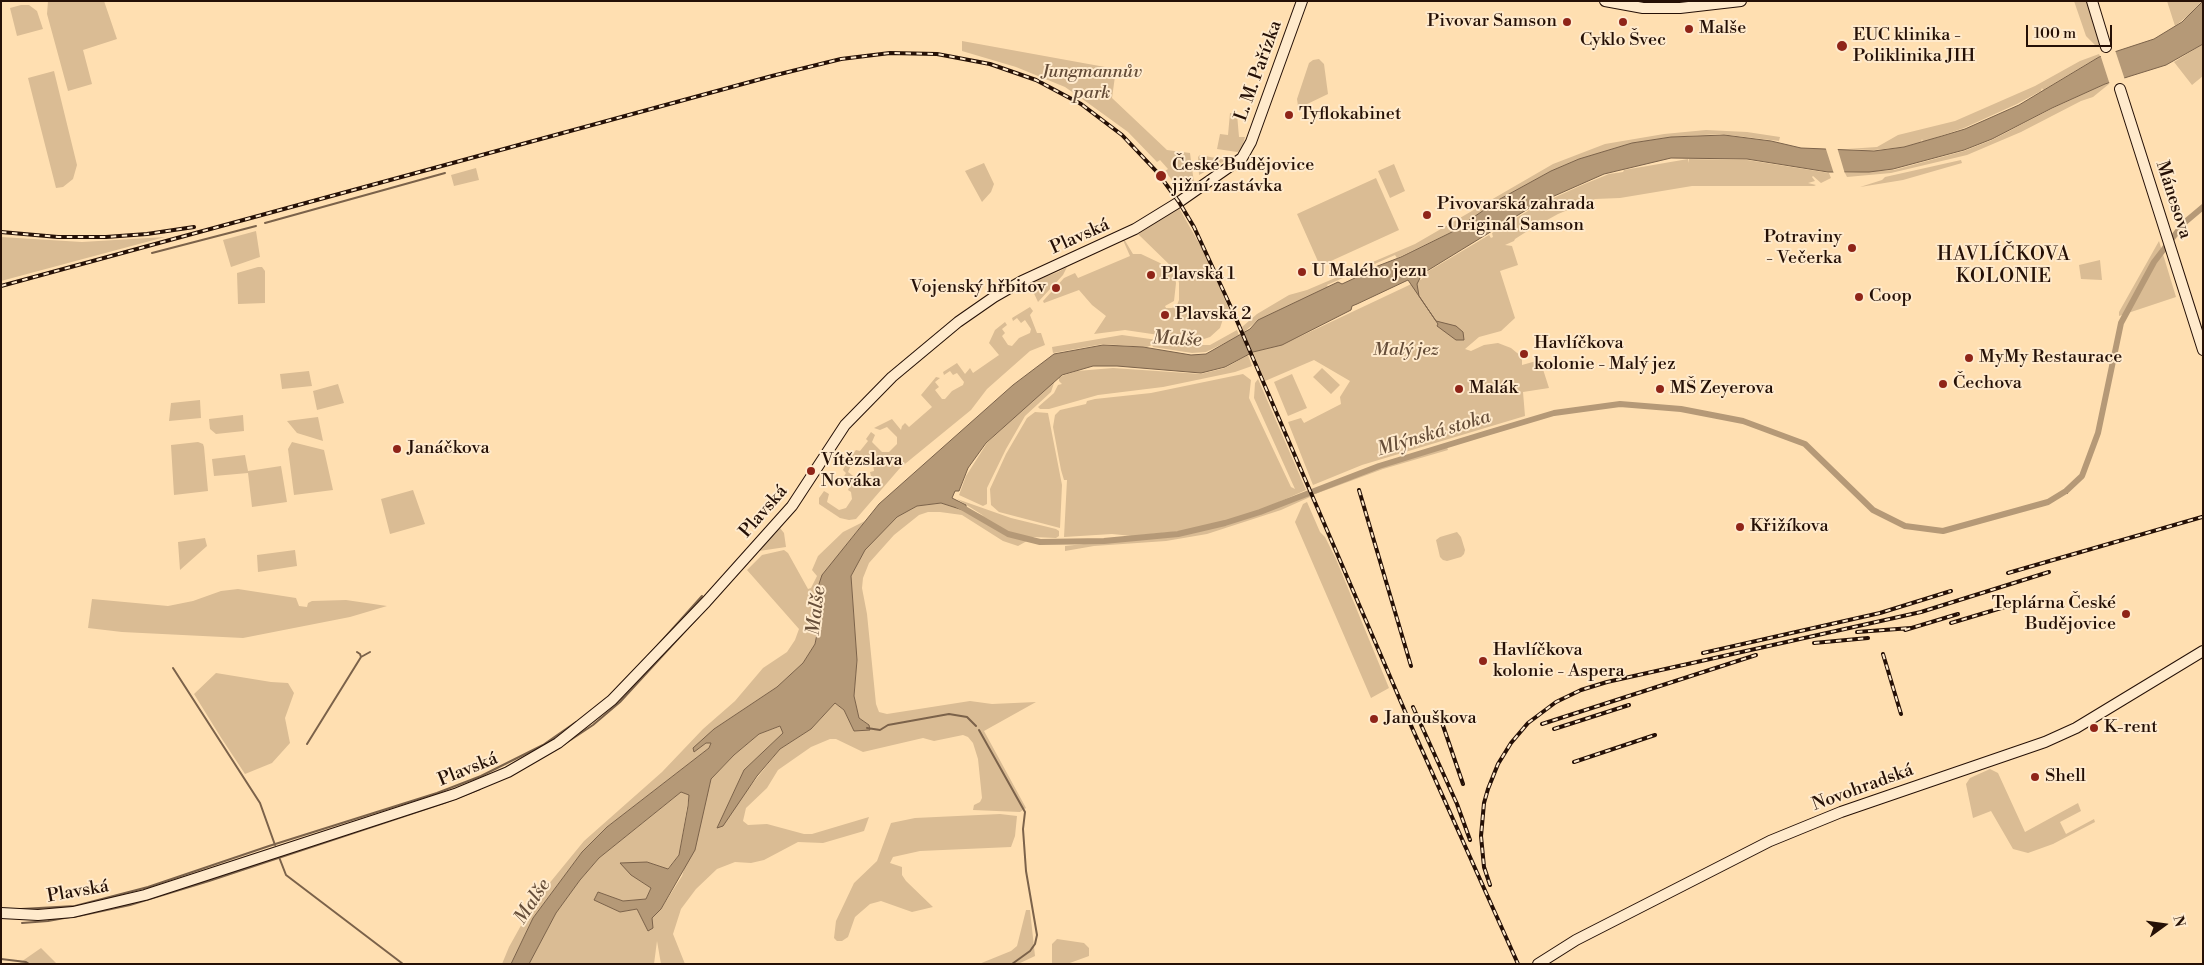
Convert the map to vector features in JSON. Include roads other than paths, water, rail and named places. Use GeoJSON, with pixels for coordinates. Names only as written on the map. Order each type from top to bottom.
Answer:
{"type":"FeatureCollection","features":[{"type":"Feature","properties":{"kind":"street","name":"L. M. Pařízka"},"geometry":{"type":"LineString","coordinates":[[1247,151],[1302,1]]}},
{"type":"Feature","properties":{"kind":"street"},"geometry":{"type":"LineString","coordinates":[[1606,1],[1643,8],[1680,8],[1741,1]]}},
{"type":"Feature","properties":{"kind":"street"},"geometry":{"type":"LineString","coordinates":[[2092,1],[2106,47]]}},
{"type":"Feature","properties":{"kind":"street","name":"Mánesova"},"geometry":{"type":"LineString","coordinates":[[2120,90],[2167,232],[2203,350]]}},
{"type":"Feature","properties":{"kind":"street","name":"Plavská"},"geometry":{"type":"LineString","coordinates":[[1,913],[38,915],[96,908],[153,892],[440,799],[483,783],[532,759],[601,710],[639,674],[779,521],[800,495],[845,425],[892,377],[958,322],[994,298],[1022,281],[1135,229],[1238,161],[1247,151]]}},
{"type":"Feature","properties":{"kind":"street","name":"Novohradská"},"geometry":{"type":"LineString","coordinates":[[1538,964],[1593,932],[1770,841],[1841,812],[2045,742],[2076,728],[2203,651]]}},
{"type":"Feature","properties":{"kind":"water"},"geometry":{"type":"Polygon","coordinates":[[[2203,1],[2203,44],[2166,65],[2105,84],[2052,108],[1992,139],[1964,150],[1893,169],[1869,172],[1828,172],[1747,159],[1671,158],[1604,174],[1536,204],[1422,274],[1417,284],[1419,296],[1436,321],[1456,326],[1463,332],[1464,340],[1456,340],[1437,326],[1438,324],[1408,280],[1352,306],[1351,310],[1282,345],[1253,352],[1225,367],[1201,373],[1117,366],[1093,366],[1062,375],[986,443],[968,468],[959,491],[955,491],[952,498],[966,505],[966,511],[941,503],[917,506],[897,517],[865,550],[851,576],[857,660],[854,696],[859,718],[869,725],[870,730],[854,731],[844,710],[835,703],[811,729],[780,749],[757,776],[723,826],[717,828],[744,770],[783,733],[780,726],[759,734],[734,755],[711,779],[695,850],[661,909],[652,918],[653,928],[648,931],[637,909],[620,912],[594,900],[598,892],[623,901],[646,899],[651,888],[631,875],[620,863],[647,862],[668,869],[679,855],[688,806],[689,795],[681,792],[599,858],[556,913],[529,964],[511,964],[533,918],[582,852],[607,827],[709,748],[711,743],[706,743],[694,752],[693,748],[714,729],[777,687],[803,663],[815,644],[818,629],[815,596],[822,575],[879,504],[1013,385],[1054,354],[1103,345],[1143,347],[1191,355],[1206,354],[1250,329],[1258,320],[1338,282],[1342,284],[1355,278],[1357,274],[1401,257],[1452,232],[1500,199],[1551,171],[1579,159],[1632,143],[1671,137],[1724,135],[1771,141],[1801,148],[1874,151],[1904,147],[1965,129],[2019,105],[2099,57],[2154,39],[2182,22],[2203,1]]]}},
{"type":"Feature","properties":{"kind":"waterway"},"geometry":{"type":"LineString","coordinates":[[265,223],[445,173]]}},
{"type":"Feature","properties":{"kind":"waterway","name":"Mlýnská stoka"},"geometry":{"type":"LineString","coordinates":[[958,505],[1008,534],[1040,542],[1104,541],[1178,534],[1225,523],[1260,512],[1379,466],[1554,413],[1620,404],[1681,409],[1743,421],[1805,444],[1873,510],[1905,526],[1943,531],[2048,502],[2066,491],[2082,476],[2098,433],[2121,323],[2154,262],[2184,223],[2203,207]]}},
{"type":"Feature","properties":{"kind":"waterway"},"geometry":{"type":"LineString","coordinates":[[152,253],[256,226]]}},
{"type":"Feature","properties":{"kind":"waterway"},"geometry":{"type":"LineString","coordinates":[[649,655],[702,596]]}},
{"type":"Feature","properties":{"kind":"waterway"},"geometry":{"type":"LineString","coordinates":[[563,745],[593,725],[620,702],[699,616]]}},
{"type":"Feature","properties":{"kind":"waterway"},"geometry":{"type":"LineString","coordinates":[[357,652],[361,657]]}},
{"type":"Feature","properties":{"kind":"waterway"},"geometry":{"type":"LineString","coordinates":[[307,744],[361,657],[370,652]]}},
{"type":"Feature","properties":{"kind":"waterway"},"geometry":{"type":"LineString","coordinates":[[173,668],[260,803],[275,845]]}},
{"type":"Feature","properties":{"kind":"waterway"},"geometry":{"type":"LineString","coordinates":[[867,728],[880,730],[888,725],[949,714],[967,717],[976,726]]}},
{"type":"Feature","properties":{"kind":"waterway"},"geometry":{"type":"LineString","coordinates":[[21,909],[75,906],[148,887],[269,846],[437,793],[481,776],[543,745],[576,722]]}},
{"type":"Feature","properties":{"kind":"waterway"},"geometry":{"type":"LineString","coordinates":[[979,730],[1025,812],[1023,829],[1026,871],[1037,935],[1035,944],[1030,951],[1012,964]]}},
{"type":"Feature","properties":{"kind":"waterway"},"geometry":{"type":"LineString","coordinates":[[74,917],[130,905],[209,881],[444,803],[480,789]]}},
{"type":"Feature","properties":{"kind":"waterway"},"geometry":{"type":"LineString","coordinates":[[279,857],[286,875],[403,964]]}},
{"type":"Feature","properties":{"kind":"waterway"},"geometry":{"type":"LineString","coordinates":[[22,923],[70,917]]}},
{"type":"Feature","properties":{"kind":"waterway"},"geometry":{"type":"LineString","coordinates":[[1,959],[29,964]]}},
{"type":"Feature","properties":{"kind":"railway"},"geometry":{"type":"LineString","coordinates":[[1,286],[772,76],[841,59],[890,53],[937,54],[990,64],[1036,80],[1081,104],[1122,135],[1157,172],[1179,202],[1194,227],[1234,314],[1413,730],[1518,964]]}},
{"type":"Feature","properties":{"kind":"railway"},"geometry":{"type":"LineString","coordinates":[[1,232],[58,237],[106,237],[147,234],[194,227]]}},
{"type":"Feature","properties":{"kind":"railway"},"geometry":{"type":"LineString","coordinates":[[1359,490],[1411,666]]}},
{"type":"Feature","properties":{"kind":"railway"},"geometry":{"type":"LineString","coordinates":[[2008,573],[2202,517]]}},
{"type":"Feature","properties":{"kind":"railway"},"geometry":{"type":"LineString","coordinates":[[1490,885],[1484,867],[1481,836],[1484,803],[1488,789],[1498,764],[1511,743],[1528,723],[1556,702],[1581,690],[1607,682],[1921,612],[2049,572]]}},
{"type":"Feature","properties":{"kind":"railway"},"geometry":{"type":"LineString","coordinates":[[1703,653],[1880,613],[1951,591]]}},
{"type":"Feature","properties":{"kind":"railway"},"geometry":{"type":"LineString","coordinates":[[1951,623],[2018,603]]}},
{"type":"Feature","properties":{"kind":"railway"},"geometry":{"type":"LineString","coordinates":[[1905,630],[1958,614]]}},
{"type":"Feature","properties":{"kind":"railway"},"geometry":{"type":"LineString","coordinates":[[1857,632],[1911,628]]}},
{"type":"Feature","properties":{"kind":"railway"},"geometry":{"type":"LineString","coordinates":[[1814,643],[1868,638]]}},
{"type":"Feature","properties":{"kind":"railway"},"geometry":{"type":"LineString","coordinates":[[1883,654],[1901,714]]}},
{"type":"Feature","properties":{"kind":"railway"},"geometry":{"type":"LineString","coordinates":[[1542,724],[1756,655]]}},
{"type":"Feature","properties":{"kind":"railway"},"geometry":{"type":"LineString","coordinates":[[1554,729],[1629,705]]}},
{"type":"Feature","properties":{"kind":"railway"},"geometry":{"type":"LineString","coordinates":[[1413,707],[1457,804],[1470,840]]}},
{"type":"Feature","properties":{"kind":"railway"},"geometry":{"type":"LineString","coordinates":[[1438,711],[1463,784]]}},
{"type":"Feature","properties":{"kind":"railway"},"geometry":{"type":"LineString","coordinates":[[1574,762],[1655,735]]}},
{"type":"Feature","properties":{"kind":"place","name":"Pivovar Samson"},"geometry":{"type":"Point","coordinates":[1567,22]}},
{"type":"Feature","properties":{"kind":"place","name":"Cyklo Švec"},"geometry":{"type":"Point","coordinates":[1623,22]}},
{"type":"Feature","properties":{"kind":"place","name":"Malše"},"geometry":{"type":"Point","coordinates":[1689,29]}},
{"type":"Feature","properties":{"kind":"place","name":"EUC klinika - Poliklinika JIH"},"geometry":{"type":"Point","coordinates":[1842,46]}},
{"type":"Feature","properties":{"kind":"place","name":"Tyflokabinet"},"geometry":{"type":"Point","coordinates":[1289,115]}},
{"type":"Feature","properties":{"kind":"place","name":"České Budějovice jižní zastávka"},"geometry":{"type":"Point","coordinates":[1161,176]}},
{"type":"Feature","properties":{"kind":"place","name":"Pivovarská zahrada - Originál Samson"},"geometry":{"type":"Point","coordinates":[1427,215]}},
{"type":"Feature","properties":{"kind":"place","name":"Potraviny - Večerka"},"geometry":{"type":"Point","coordinates":[1852,248]}},
{"type":"Feature","properties":{"kind":"place","name":"U Malého jezu"},"geometry":{"type":"Point","coordinates":[1302,272]}},
{"type":"Feature","properties":{"kind":"place","name":"Plavská 1"},"geometry":{"type":"Point","coordinates":[1151,275]}},
{"type":"Feature","properties":{"kind":"place","name":"Vojenský hřbitov"},"geometry":{"type":"Point","coordinates":[1056,288]}},
{"type":"Feature","properties":{"kind":"place","name":"Coop"},"geometry":{"type":"Point","coordinates":[1859,297]}},
{"type":"Feature","properties":{"kind":"place","name":"Plavská 2"},"geometry":{"type":"Point","coordinates":[1165,315]}},
{"type":"Feature","properties":{"kind":"place","name":"Havlíčkova kolonie - Malý jez"},"geometry":{"type":"Point","coordinates":[1524,354]}},
{"type":"Feature","properties":{"kind":"place","name":"MyMy Restaurace"},"geometry":{"type":"Point","coordinates":[1969,358]}},
{"type":"Feature","properties":{"kind":"place","name":"Čechova"},"geometry":{"type":"Point","coordinates":[1943,384]}},
{"type":"Feature","properties":{"kind":"place","name":"Malák"},"geometry":{"type":"Point","coordinates":[1459,389]}},
{"type":"Feature","properties":{"kind":"place","name":"MŠ Zeyerova"},"geometry":{"type":"Point","coordinates":[1660,389]}},
{"type":"Feature","properties":{"kind":"place","name":"Janáčkova"},"geometry":{"type":"Point","coordinates":[397,449]}},
{"type":"Feature","properties":{"kind":"place","name":"Vítězslava Nováka"},"geometry":{"type":"Point","coordinates":[811,471]}},
{"type":"Feature","properties":{"kind":"place","name":"Křižíkova"},"geometry":{"type":"Point","coordinates":[1740,527]}},
{"type":"Feature","properties":{"kind":"place","name":"Teplárna České Budějovice"},"geometry":{"type":"Point","coordinates":[2126,614]}},
{"type":"Feature","properties":{"kind":"place","name":"Havlíčkova kolonie - Aspera"},"geometry":{"type":"Point","coordinates":[1483,661]}},
{"type":"Feature","properties":{"kind":"place","name":"Janouškova"},"geometry":{"type":"Point","coordinates":[1374,719]}},
{"type":"Feature","properties":{"kind":"place","name":"K-rent"},"geometry":{"type":"Point","coordinates":[2094,728]}},
{"type":"Feature","properties":{"kind":"place","name":"Shell"},"geometry":{"type":"Point","coordinates":[2035,777]}},
{"type":"Feature","properties":{"kind":"district","name":"HAVLÍČKOVA KOLONIE"},"geometry":{"type":"Point","coordinates":[2004,266]}},
{"type":"Feature","properties":{"kind":"park label","name":"Jungmannův park"},"geometry":{"type":"Point","coordinates":[1092,83]}},
{"type":"Feature","properties":{"kind":"park label","name":"Malý jez"},"geometry":{"type":"Point","coordinates":[1406,351]}}]}
